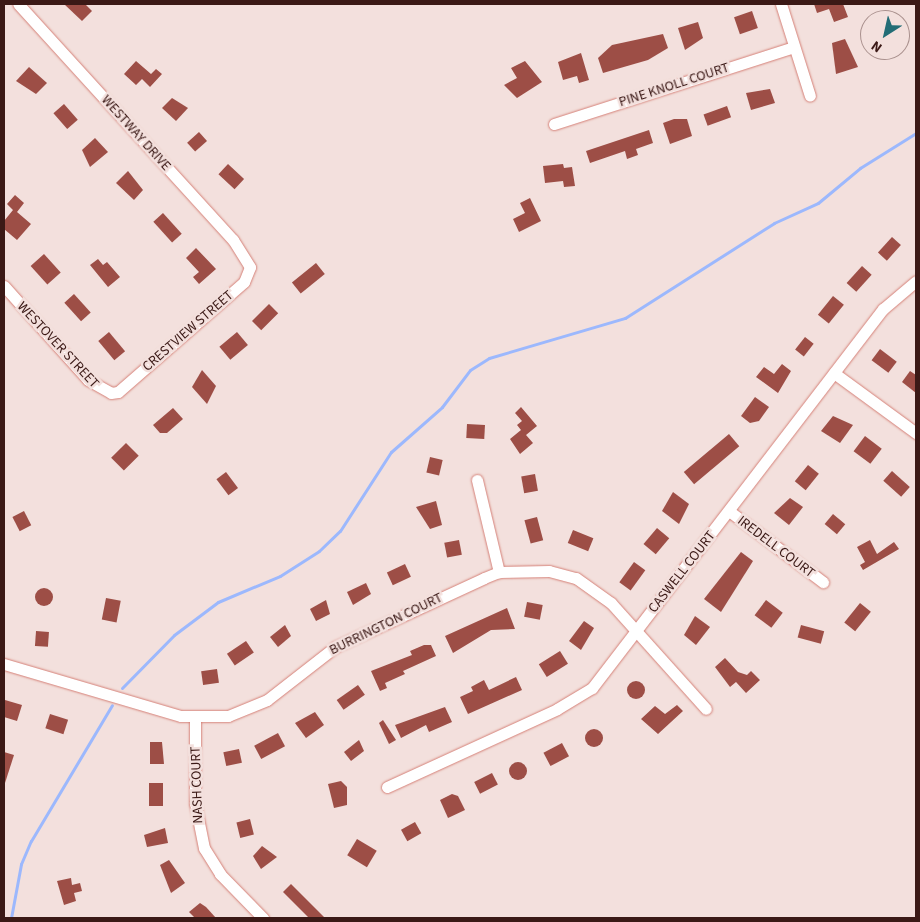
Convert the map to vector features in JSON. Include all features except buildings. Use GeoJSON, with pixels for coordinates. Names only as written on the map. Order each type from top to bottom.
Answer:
{"type":"FeatureCollection","features":[{"type":"Feature","properties":{"kind":"street","name":"WESTWAY DRIVE"},"geometry":{"type":"LineString","coordinates":[[18,4],[233,240],[250,266]]}},
{"type":"Feature","properties":{"kind":"street"},"geometry":{"type":"LineString","coordinates":[[781,4],[810,96]]}},
{"type":"Feature","properties":{"kind":"street","name":"PINE KNOLL COURT"},"geometry":{"type":"LineString","coordinates":[[554,124],[794,47]]}},
{"type":"Feature","properties":{"kind":"street","name":"CRESTVIEW STREET"},"geometry":{"type":"LineString","coordinates":[[118,392],[244,282],[250,266]]}},
{"type":"Feature","properties":{"kind":"street","name":"CASWELL COURT"},"geometry":{"type":"LineString","coordinates":[[387,787],[577,698],[600,680],[883,309],[916,281]]}},
{"type":"Feature","properties":{"kind":"street","name":"WESTOVER STREET"},"geometry":{"type":"LineString","coordinates":[[4,286],[98,389],[118,392]]}},
{"type":"Feature","properties":{"kind":"street"},"geometry":{"type":"LineString","coordinates":[[834,373],[916,433]]}},
{"type":"Feature","properties":{"kind":"street"},"geometry":{"type":"LineString","coordinates":[[477,480],[499,572]]}},
{"type":"Feature","properties":{"kind":"street","name":"IREDELL COURT"},"geometry":{"type":"LineString","coordinates":[[729,511],[823,582]]}},
{"type":"Feature","properties":{"kind":"street","name":"BURRINGTON COURT"},"geometry":{"type":"LineString","coordinates":[[4,664],[195,718],[228,716],[254,708],[335,647],[499,572],[549,571],[576,578],[611,604],[706,709]]}},
{"type":"Feature","properties":{"kind":"street","name":"NASH COURT"},"geometry":{"type":"LineString","coordinates":[[195,718],[195,803],[201,840],[220,874],[263,918]]}},
{"type":"Feature","properties":{"kind":"waterway"},"geometry":{"type":"LineString","coordinates":[[122,688],[174,635],[218,602],[280,576],[319,551],[340,531],[391,452],[442,407],[470,370],[489,358],[625,318],[774,223],[818,203],[860,168],[916,133]]}},
{"type":"Feature","properties":{"kind":"waterway"},"geometry":{"type":"LineString","coordinates":[[11,918],[21,864],[31,841],[112,705]]}}]}
